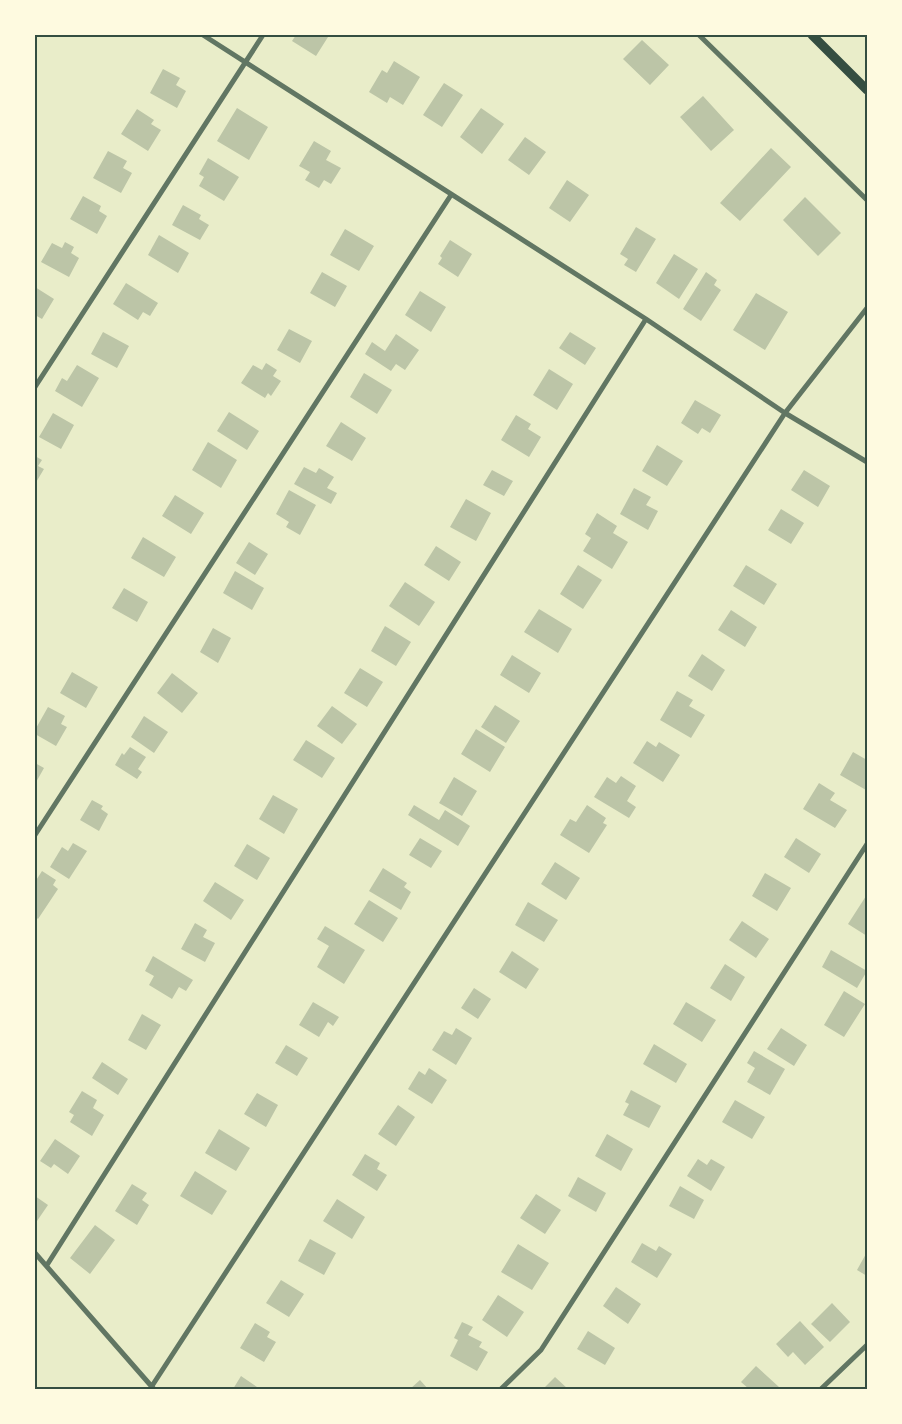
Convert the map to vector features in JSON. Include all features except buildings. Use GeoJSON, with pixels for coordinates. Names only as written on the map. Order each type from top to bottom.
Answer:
{"type":"FeatureCollection","features":[{"type":"Feature","properties":{"kind":"main road"},"geometry":{"type":"LineString","coordinates":[[812,35],[867,90]]}},
{"type":"Feature","properties":{"kind":"street"},"geometry":{"type":"LineString","coordinates":[[203,35],[646,319],[785,413],[867,462]]}},
{"type":"Feature","properties":{"kind":"street"},"geometry":{"type":"LineString","coordinates":[[35,387],[263,35]]}},
{"type":"Feature","properties":{"kind":"street"},"geometry":{"type":"LineString","coordinates":[[699,35],[867,200]]}},
{"type":"Feature","properties":{"kind":"street"},"geometry":{"type":"LineString","coordinates":[[35,835],[451,194]]}},
{"type":"Feature","properties":{"kind":"street"},"geometry":{"type":"LineString","coordinates":[[35,1253],[152,1388],[785,413],[867,308]]}},
{"type":"Feature","properties":{"kind":"street"},"geometry":{"type":"LineString","coordinates":[[47,1265],[646,319]]}},
{"type":"Feature","properties":{"kind":"street"},"geometry":{"type":"LineString","coordinates":[[502,1389],[541,1350],[867,844]]}},
{"type":"Feature","properties":{"kind":"street"},"geometry":{"type":"LineString","coordinates":[[820,1389],[867,1345]]}}]}
